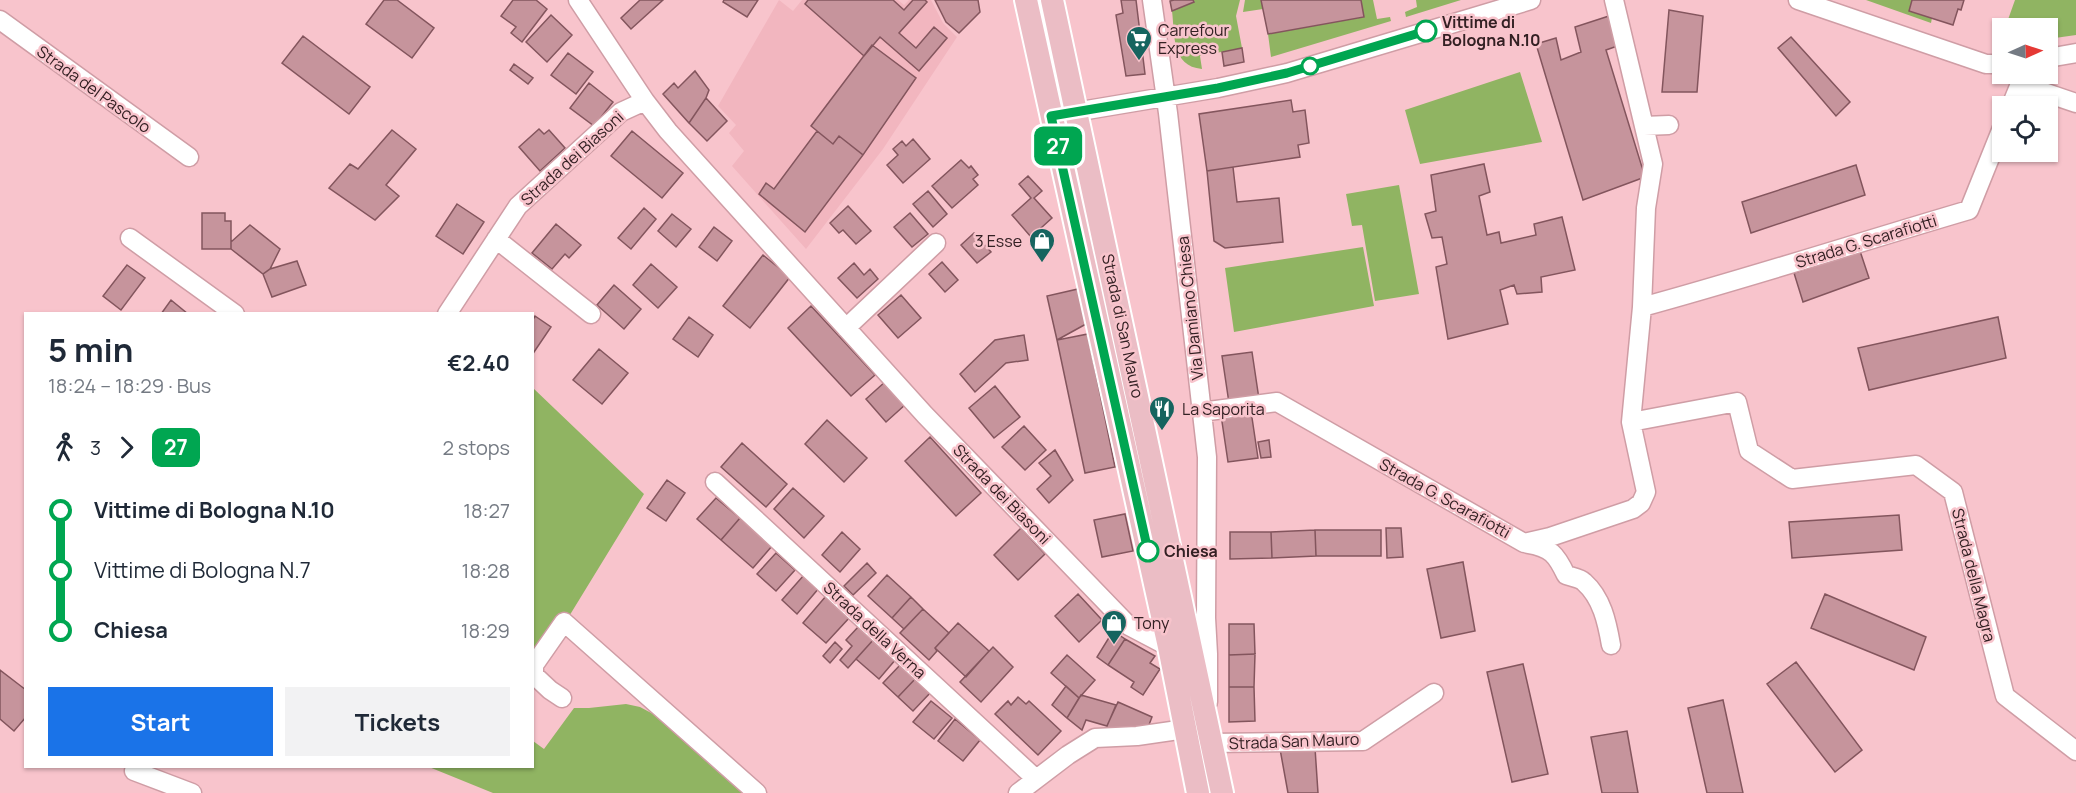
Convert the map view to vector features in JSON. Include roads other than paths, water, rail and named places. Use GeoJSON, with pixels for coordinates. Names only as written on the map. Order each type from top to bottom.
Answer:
{"type":"FeatureCollection","features":[{"type":"Feature","properties":{"kind":"main road","name":"Strada di San Mauro"},"geometry":{"type":"LineString","coordinates":[[1026,0],[1169,647],[1222,793]]}},
{"type":"Feature","properties":{"kind":"main road","name":"Strada di San Mauro"},"geometry":{"type":"LineString","coordinates":[[1052,0],[1188,632],[1202,733],[1198,793]]}},
{"type":"Feature","properties":{"kind":"street","name":"Strada dei Biasoni"},"geometry":{"type":"LineString","coordinates":[[578,0],[645,101],[668,131],[846,328],[933,423],[1129,626],[1169,647]]}},
{"type":"Feature","properties":{"kind":"street","name":"Via Damiano Chiesa"},"geometry":{"type":"LineString","coordinates":[[1152,0],[1166,96],[1207,457],[1206,618],[1208,654],[1202,733]]}},
{"type":"Feature","properties":{"kind":"street"},"geometry":{"type":"LineString","coordinates":[[1051,116],[1218,88],[1287,73],[1531,0]]}},
{"type":"Feature","properties":{"kind":"street","name":"Strada G. Scarafiotti"},"geometry":{"type":"LineString","coordinates":[[1201,412],[1276,402],[1524,543],[1550,537],[1633,509],[1641,503],[1646,492],[1631,422],[1642,307],[1646,208],[1653,164],[1614,0]]}},
{"type":"Feature","properties":{"kind":"street"},"geometry":{"type":"LineString","coordinates":[[1798,0],[1986,64],[1992,64]]}},
{"type":"Feature","properties":{"kind":"street","name":"Strada del Pascolo"},"geometry":{"type":"LineString","coordinates":[[0,21],[189,157]]}},
{"type":"Feature","properties":{"kind":"street"},"geometry":{"type":"LineString","coordinates":[[2058,56],[2076,53]]}},
{"type":"Feature","properties":{"kind":"street"},"geometry":{"type":"LineString","coordinates":[[2032,84],[2076,103]]}},
{"type":"Feature","properties":{"kind":"street","name":"Strada dei Biasoni"},"geometry":{"type":"LineString","coordinates":[[448,312],[518,206],[621,112],[645,101]]}},
{"type":"Feature","properties":{"kind":"street"},"geometry":{"type":"LineString","coordinates":[[1644,126],[1669,125]]}},
{"type":"Feature","properties":{"kind":"street","name":"Strada G. Scarafiotti"},"geometry":{"type":"LineString","coordinates":[[1642,307],[1969,210],[1992,153]]}},
{"type":"Feature","properties":{"kind":"street"},"geometry":{"type":"LineString","coordinates":[[130,238],[232,312]]}},
{"type":"Feature","properties":{"kind":"street"},"geometry":{"type":"LineString","coordinates":[[496,239],[591,314]]}},
{"type":"Feature","properties":{"kind":"street"},"geometry":{"type":"LineString","coordinates":[[846,328],[936,243]]}},
{"type":"Feature","properties":{"kind":"street","name":"Strada della Magra"},"geometry":{"type":"LineString","coordinates":[[1631,422],[1737,402],[1749,452],[1792,479],[1916,465],[1953,492],[2005,696],[2076,751]]}},
{"type":"Feature","properties":{"kind":"street","name":"Strada della Verna"},"geometry":{"type":"LineString","coordinates":[[715,482],[1035,778]]}},
{"type":"Feature","properties":{"kind":"street"},"geometry":{"type":"LineString","coordinates":[[1524,543],[1546,547],[1561,564],[1566,575],[1583,580],[1596,597],[1606,618],[1611,645]]}},
{"type":"Feature","properties":{"kind":"street"},"geometry":{"type":"LineString","coordinates":[[1169,647],[1206,618]]}},
{"type":"Feature","properties":{"kind":"street"},"geometry":{"type":"LineString","coordinates":[[562,698],[534,675],[534,665],[564,622],[757,793]]}},
{"type":"Feature","properties":{"kind":"street","name":"Strada San Mauro"},"geometry":{"type":"LineString","coordinates":[[1202,733],[1363,741],[1434,693]]}},
{"type":"Feature","properties":{"kind":"street"},"geometry":{"type":"LineString","coordinates":[[1018,793],[1068,754],[1095,738],[1202,733]]}},
{"type":"Feature","properties":{"kind":"street"},"geometry":{"type":"LineString","coordinates":[[134,771],[192,793]]}},
{"type":"Feature","properties":{"kind":"place","name":"Vittime di Bologna N.10"},"geometry":{"type":"Point","coordinates":[1426,31]}},
{"type":"Feature","properties":{"kind":"place","name":"Carrefour Express"},"geometry":{"type":"Point","coordinates":[1139,62]}},
{"type":"Feature","properties":{"kind":"place","name":"3 Esse"},"geometry":{"type":"Point","coordinates":[1042,264]}},
{"type":"Feature","properties":{"kind":"place","name":"La Saporita"},"geometry":{"type":"Point","coordinates":[1162,432]}},
{"type":"Feature","properties":{"kind":"place","name":"Chiesa"},"geometry":{"type":"Point","coordinates":[1148,551]}},
{"type":"Feature","properties":{"kind":"place","name":"Tony"},"geometry":{"type":"Point","coordinates":[1114,646]}}]}
